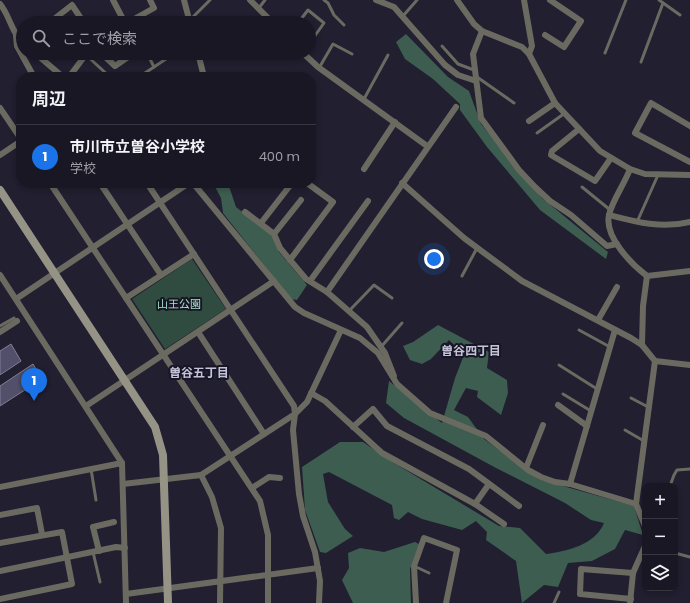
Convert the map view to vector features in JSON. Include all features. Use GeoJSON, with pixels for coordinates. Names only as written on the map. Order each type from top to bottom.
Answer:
{"type":"FeatureCollection","features":[{"type":"Feature","properties":{"kind":"street"},"geometry":{"type":"LineString","coordinates":[[113,0],[122,16]]}},
{"type":"Feature","properties":{"kind":"street"},"geometry":{"type":"LineString","coordinates":[[139,16],[154,8],[150,0]]}},
{"type":"Feature","properties":{"kind":"street"},"geometry":{"type":"LineString","coordinates":[[184,0],[188,16]]}},
{"type":"Feature","properties":{"kind":"street"},"geometry":{"type":"LineString","coordinates":[[250,0],[266,16]]}},
{"type":"Feature","properties":{"kind":"street"},"geometry":{"type":"LineString","coordinates":[[376,0],[394,7],[445,65],[458,74],[475,76]]}},
{"type":"Feature","properties":{"kind":"street"},"geometry":{"type":"LineString","coordinates":[[457,0],[474,24],[482,31],[522,47],[529,54],[555,103],[600,151],[630,169],[645,174],[690,175]]}},
{"type":"Feature","properties":{"kind":"street"},"geometry":{"type":"LineString","coordinates":[[524,0],[532,46],[529,54]]}},
{"type":"Feature","properties":{"kind":"street"},"geometry":{"type":"LineString","coordinates":[[545,34],[564,47],[582,20],[550,0]]}},
{"type":"Feature","properties":{"kind":"street"},"geometry":{"type":"LineString","coordinates":[[0,4],[5,9],[16,36]]}},
{"type":"Feature","properties":{"kind":"street"},"geometry":{"type":"LineString","coordinates":[[58,16],[72,5],[79,16]]}},
{"type":"Feature","properties":{"kind":"street"},"geometry":{"type":"LineString","coordinates":[[482,31],[473,54],[481,118],[519,170],[550,202],[570,215],[606,246],[617,244]]}},
{"type":"Feature","properties":{"kind":"street"},"geometry":{"type":"LineString","coordinates":[[25,60],[31,72]]}},
{"type":"Feature","properties":{"kind":"street"},"geometry":{"type":"LineString","coordinates":[[43,60],[57,72]]}},
{"type":"Feature","properties":{"kind":"street"},"geometry":{"type":"LineString","coordinates":[[72,72],[81,60]]}},
{"type":"Feature","properties":{"kind":"street"},"geometry":{"type":"LineString","coordinates":[[109,60],[115,66],[124,60]]}},
{"type":"Feature","properties":{"kind":"street"},"geometry":{"type":"LineString","coordinates":[[200,60],[203,72]]}},
{"type":"Feature","properties":{"kind":"street"},"geometry":{"type":"LineString","coordinates":[[310,60],[319,68],[364,99],[427,146]]}},
{"type":"Feature","properties":{"kind":"street"},"geometry":{"type":"LineString","coordinates":[[529,121],[555,103]]}},
{"type":"Feature","properties":{"kind":"street"},"geometry":{"type":"LineString","coordinates":[[690,126],[651,103],[636,133],[690,162]]}},
{"type":"Feature","properties":{"kind":"street"},"geometry":{"type":"LineString","coordinates":[[327,292],[427,146],[456,107]]}},
{"type":"Feature","properties":{"kind":"street"},"geometry":{"type":"LineString","coordinates":[[0,108],[16,132]]}},
{"type":"Feature","properties":{"kind":"street"},"geometry":{"type":"LineString","coordinates":[[364,169],[395,122]]}},
{"type":"Feature","properties":{"kind":"street"},"geometry":{"type":"LineString","coordinates":[[579,129],[552,151],[551,155],[595,181],[611,158]]}},
{"type":"Feature","properties":{"kind":"street"},"geometry":{"type":"LineString","coordinates":[[0,154],[16,143]]}},
{"type":"Feature","properties":{"kind":"street"},"geometry":{"type":"LineString","coordinates":[[630,169],[609,215],[610,232],[617,244],[647,276]]}},
{"type":"Feature","properties":{"kind":"street"},"geometry":{"type":"LineString","coordinates":[[402,183],[477,248],[522,281],[598,320],[642,345],[655,361],[690,365]]}},
{"type":"Feature","properties":{"kind":"street"},"geometry":{"type":"LineString","coordinates":[[53,188],[260,501],[265,517],[268,535],[268,603]]}},
{"type":"Feature","properties":{"kind":"street"},"geometry":{"type":"LineString","coordinates":[[103,188],[161,275]]}},
{"type":"Feature","properties":{"kind":"street"},"geometry":{"type":"LineString","coordinates":[[150,188],[294,406],[296,414],[293,430],[299,494],[318,568],[320,581],[319,603]]}},
{"type":"Feature","properties":{"kind":"street"},"geometry":{"type":"LineString","coordinates":[[16,299],[182,188]]}},
{"type":"Feature","properties":{"kind":"street"},"geometry":{"type":"LineString","coordinates":[[197,188],[295,307],[304,314],[360,338],[378,353],[397,384],[430,413],[486,436],[526,468],[548,480],[570,484],[636,504]]}},
{"type":"Feature","properties":{"kind":"street"},"geometry":{"type":"LineString","coordinates":[[261,223],[288,188]]}},
{"type":"Feature","properties":{"kind":"street"},"geometry":{"type":"LineString","coordinates":[[290,260],[333,202],[314,188]]}},
{"type":"Feature","properties":{"kind":"street"},"geometry":{"type":"LineString","coordinates":[[0,190],[155,427],[162,450],[165,479],[168,603]]}},
{"type":"Feature","properties":{"kind":"street"},"geometry":{"type":"LineString","coordinates":[[274,234],[301,200]]}},
{"type":"Feature","properties":{"kind":"street"},"geometry":{"type":"LineString","coordinates":[[310,281],[368,201]]}},
{"type":"Feature","properties":{"kind":"street"},"geometry":{"type":"LineString","coordinates":[[245,212],[274,234],[280,248],[310,281],[327,292],[367,327],[381,347],[392,367],[397,384]]}},
{"type":"Feature","properties":{"kind":"street"},"geometry":{"type":"LineString","coordinates":[[609,215],[637,222],[673,226],[690,222]]}},
{"type":"Feature","properties":{"kind":"street"},"geometry":{"type":"LineString","coordinates":[[126,298],[194,254]]}},
{"type":"Feature","properties":{"kind":"street"},"geometry":{"type":"LineString","coordinates":[[647,276],[690,271]]}},
{"type":"Feature","properties":{"kind":"street"},"geometry":{"type":"LineString","coordinates":[[0,275],[122,463],[126,603]]}},
{"type":"Feature","properties":{"kind":"street"},"geometry":{"type":"LineString","coordinates":[[642,345],[642,306],[647,276]]}},
{"type":"Feature","properties":{"kind":"street"},"geometry":{"type":"LineString","coordinates":[[86,406],[274,281]]}},
{"type":"Feature","properties":{"kind":"street"},"geometry":{"type":"LineString","coordinates":[[598,320],[617,287]]}},
{"type":"Feature","properties":{"kind":"street"},"geometry":{"type":"LineString","coordinates":[[0,332],[16,319]]}},
{"type":"Feature","properties":{"kind":"street"},"geometry":{"type":"LineString","coordinates":[[123,484],[201,475],[296,414],[307,402],[341,330]]}},
{"type":"Feature","properties":{"kind":"street"},"geometry":{"type":"LineString","coordinates":[[570,484],[615,330]]}},
{"type":"Feature","properties":{"kind":"street"},"geometry":{"type":"LineString","coordinates":[[198,332],[264,434]]}},
{"type":"Feature","properties":{"kind":"street"},"geometry":{"type":"LineString","coordinates":[[642,519],[636,504],[650,408],[655,361]]}},
{"type":"Feature","properties":{"kind":"street"},"geometry":{"type":"LineString","coordinates":[[311,393],[325,401],[382,453],[475,504],[504,524]]}},
{"type":"Feature","properties":{"kind":"street"},"geometry":{"type":"LineString","coordinates":[[558,405],[587,426]]}},
{"type":"Feature","properties":{"kind":"street"},"geometry":{"type":"LineString","coordinates":[[353,427],[373,409],[387,426],[469,469],[519,506]]}},
{"type":"Feature","properties":{"kind":"street"},"geometry":{"type":"LineString","coordinates":[[526,468],[543,425]]}},
{"type":"Feature","properties":{"kind":"street"},"geometry":{"type":"LineString","coordinates":[[0,487],[122,463]]}},
{"type":"Feature","properties":{"kind":"street"},"geometry":{"type":"LineString","coordinates":[[201,475],[212,497],[221,528],[220,603]]}},
{"type":"Feature","properties":{"kind":"street"},"geometry":{"type":"LineString","coordinates":[[252,488],[269,476],[280,478]]}},
{"type":"Feature","properties":{"kind":"street"},"geometry":{"type":"LineString","coordinates":[[475,504],[489,484]]}},
{"type":"Feature","properties":{"kind":"street"},"geometry":{"type":"LineString","coordinates":[[0,515],[37,508],[42,534]]}},
{"type":"Feature","properties":{"kind":"street"},"geometry":{"type":"LineString","coordinates":[[96,552],[93,527],[114,522]]}},
{"type":"Feature","properties":{"kind":"street"},"geometry":{"type":"LineString","coordinates":[[0,542],[42,534],[62,532],[72,584],[0,599]]}},
{"type":"Feature","properties":{"kind":"street"},"geometry":{"type":"LineString","coordinates":[[416,603],[414,566],[424,538],[457,550],[446,603]]}},
{"type":"Feature","properties":{"kind":"street"},"geometry":{"type":"LineString","coordinates":[[0,571],[116,547],[125,548]]}},
{"type":"Feature","properties":{"kind":"street"},"geometry":{"type":"LineString","coordinates":[[633,573],[581,569],[580,594],[630,601],[633,573],[642,553]]}},
{"type":"Feature","properties":{"kind":"street"},"geometry":{"type":"LineString","coordinates":[[126,594],[318,568]]}},
{"type":"Feature","properties":{"kind":"lane"},"geometry":{"type":"LineString","coordinates":[[195,16],[210,0]]}},
{"type":"Feature","properties":{"kind":"lane"},"geometry":{"type":"LineString","coordinates":[[258,8],[265,0]]}},
{"type":"Feature","properties":{"kind":"lane"},"geometry":{"type":"LineString","coordinates":[[324,0],[330,2],[334,15],[344,25]]}},
{"type":"Feature","properties":{"kind":"lane"},"geometry":{"type":"LineString","coordinates":[[403,16],[417,0]]}},
{"type":"Feature","properties":{"kind":"lane"},"geometry":{"type":"LineString","coordinates":[[605,53],[626,0]]}},
{"type":"Feature","properties":{"kind":"lane"},"geometry":{"type":"LineString","coordinates":[[659,0],[680,15]]}},
{"type":"Feature","properties":{"kind":"lane"},"geometry":{"type":"LineString","coordinates":[[641,62],[663,3]]}},
{"type":"Feature","properties":{"kind":"lane"},"geometry":{"type":"LineString","coordinates":[[303,16],[308,10],[315,16]]}},
{"type":"Feature","properties":{"kind":"lane"},"geometry":{"type":"LineString","coordinates":[[316,16],[324,23],[316,34]]}},
{"type":"Feature","properties":{"kind":"lane"},"geometry":{"type":"LineString","coordinates":[[319,68],[333,44],[352,54]]}},
{"type":"Feature","properties":{"kind":"lane"},"geometry":{"type":"LineString","coordinates":[[442,46],[458,64],[514,103]]}},
{"type":"Feature","properties":{"kind":"lane"},"geometry":{"type":"LineString","coordinates":[[364,99],[388,55]]}},
{"type":"Feature","properties":{"kind":"lane"},"geometry":{"type":"LineString","coordinates":[[90,60],[104,72]]}},
{"type":"Feature","properties":{"kind":"lane"},"geometry":{"type":"LineString","coordinates":[[150,60],[154,67]]}},
{"type":"Feature","properties":{"kind":"lane"},"geometry":{"type":"LineString","coordinates":[[146,72],[164,60]]}},
{"type":"Feature","properties":{"kind":"lane"},"geometry":{"type":"LineString","coordinates":[[536,133],[564,113]]}},
{"type":"Feature","properties":{"kind":"lane"},"geometry":{"type":"LineString","coordinates":[[637,222],[658,175]]}},
{"type":"Feature","properties":{"kind":"lane"},"geometry":{"type":"LineString","coordinates":[[582,187],[609,209],[609,215]]}},
{"type":"Feature","properties":{"kind":"lane"},"geometry":{"type":"LineString","coordinates":[[462,276],[477,248]]}},
{"type":"Feature","properties":{"kind":"lane"},"geometry":{"type":"LineString","coordinates":[[350,312],[374,285],[392,298]]}},
{"type":"Feature","properties":{"kind":"lane"},"geometry":{"type":"LineString","coordinates":[[0,326],[16,319]]}},
{"type":"Feature","properties":{"kind":"lane"},"geometry":{"type":"LineString","coordinates":[[381,347],[402,323]]}},
{"type":"Feature","properties":{"kind":"lane"},"geometry":{"type":"LineString","coordinates":[[579,330],[610,347]]}},
{"type":"Feature","properties":{"kind":"lane"},"geometry":{"type":"LineString","coordinates":[[558,365],[597,388]]}},
{"type":"Feature","properties":{"kind":"lane"},"geometry":{"type":"LineString","coordinates":[[563,394],[591,411]]}},
{"type":"Feature","properties":{"kind":"lane"},"geometry":{"type":"LineString","coordinates":[[631,398],[650,408]]}},
{"type":"Feature","properties":{"kind":"lane"},"geometry":{"type":"LineString","coordinates":[[625,430],[645,442]]}},
{"type":"Feature","properties":{"kind":"lane"},"geometry":{"type":"LineString","coordinates":[[91,469],[96,500]]}},
{"type":"Feature","properties":{"kind":"lane"},"geometry":{"type":"LineString","coordinates":[[671,483],[677,470],[690,469]]}},
{"type":"Feature","properties":{"kind":"lane"},"geometry":{"type":"LineString","coordinates":[[96,552],[100,582]]}},
{"type":"Feature","properties":{"kind":"lane"},"geometry":{"type":"LineString","coordinates":[[678,554],[690,557]]}},
{"type":"Feature","properties":{"kind":"lane"},"geometry":{"type":"LineString","coordinates":[[414,566],[429,573]]}},
{"type":"Feature","properties":{"kind":"lane"},"geometry":{"type":"LineString","coordinates":[[554,603],[559,592]]}},
{"type":"Feature","properties":{"kind":"green space"},"geometry":{"type":"Polygon","coordinates":[[[406,34],[448,77],[469,91],[481,124],[542,198],[608,252],[606,259],[540,210],[487,147],[460,110],[460,104],[433,79],[405,59],[396,42],[406,34]]]}},
{"type":"Feature","properties":{"kind":"green space"},"geometry":{"type":"Polygon","coordinates":[[[216,188],[230,188],[236,207],[272,235],[279,252],[307,285],[297,300],[291,299],[223,213],[221,198],[216,188]]]}},
{"type":"Feature","properties":{"kind":"green space","name":"山王公園"},"geometry":{"type":"Polygon","coordinates":[[[192,259],[226,309],[165,349],[132,299],[192,259]]]}},
{"type":"Feature","properties":{"kind":"green space"},"geometry":{"type":"Polygon","coordinates":[[[438,325],[489,352],[487,368],[507,380],[508,393],[501,415],[477,397],[478,391],[466,388],[454,410],[468,417],[484,439],[538,479],[634,506],[642,535],[625,530],[615,549],[592,561],[568,563],[558,587],[544,585],[522,603],[516,561],[486,540],[487,532],[476,521],[462,530],[422,519],[408,512],[399,520],[394,518],[392,505],[329,472],[323,474],[328,502],[345,529],[353,536],[326,553],[320,552],[305,510],[302,467],[340,442],[363,442],[394,463],[499,526],[520,528],[546,554],[580,546],[594,537],[600,531],[604,523],[591,520],[565,503],[496,468],[404,418],[386,403],[389,381],[442,423],[455,378],[464,355],[449,340],[431,359],[422,364],[410,360],[403,346],[413,342],[438,325]]]}},
{"type":"Feature","properties":{"kind":"green space"},"geometry":{"type":"Polygon","coordinates":[[[415,542],[419,544],[410,569],[411,603],[353,603],[342,580],[349,568],[348,553],[360,548],[384,552],[415,542]]]}},
{"type":"Feature","properties":{"kind":"building"},"geometry":{"type":"Polygon","coordinates":[[[11,344],[21,361],[0,375],[0,351],[11,344]]]}},
{"type":"Feature","properties":{"kind":"building"},"geometry":{"type":"Polygon","coordinates":[[[33,364],[42,379],[0,406],[0,386],[33,364]]]}},
{"type":"Feature","properties":{"kind":"place","name":"市川市立曽谷小学校"},"geometry":{"type":"Point","coordinates":[34,401]}},
{"type":"Feature","properties":{"kind":"district","name":"曽谷四丁目"},"geometry":{"type":"Point","coordinates":[471,351]}},
{"type":"Feature","properties":{"kind":"district","name":"曽谷五丁目"},"geometry":{"type":"Point","coordinates":[199,373]}}]}
